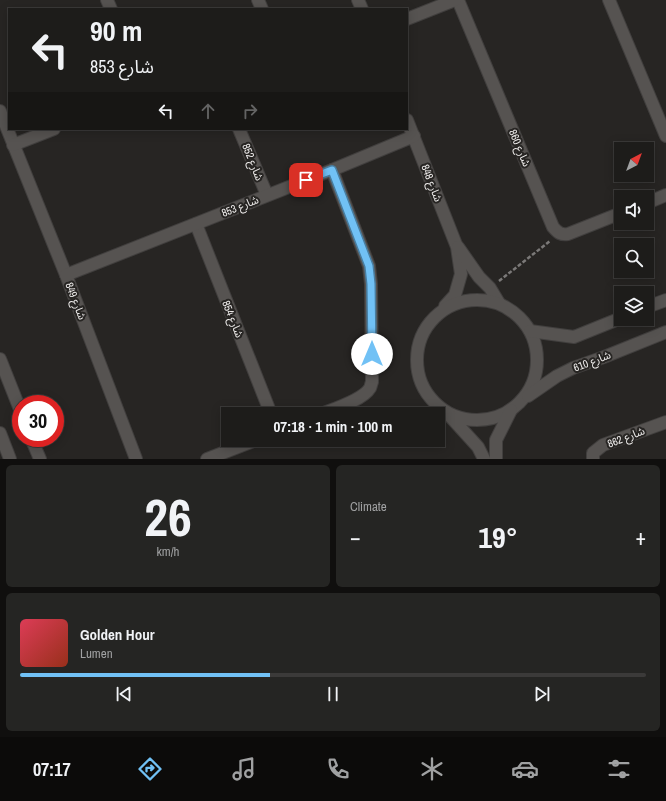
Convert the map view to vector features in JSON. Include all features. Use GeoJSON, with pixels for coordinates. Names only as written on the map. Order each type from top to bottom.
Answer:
{"type":"FeatureCollection","features":[{"type":"Feature","properties":{"kind":"street"},"geometry":{"type":"LineString","coordinates":[[408,19],[455,0]]}},
{"type":"Feature","properties":{"kind":"street","name":"شارع 860"},"geometry":{"type":"LineString","coordinates":[[458,0],[553,227],[556,232],[560,234]]}},
{"type":"Feature","properties":{"kind":"street"},"geometry":{"type":"LineString","coordinates":[[609,0],[666,136]]}},
{"type":"Feature","properties":{"kind":"street","name":"شارع 849"},"geometry":{"type":"LineString","coordinates":[[0,111],[66,275],[136,459]]}},
{"type":"Feature","properties":{"kind":"street","name":"شارع 848"},"geometry":{"type":"LineString","coordinates":[[408,122],[457,246],[461,274],[455,295],[441,311]]}},
{"type":"Feature","properties":{"kind":"street"},"geometry":{"type":"LineString","coordinates":[[13,145],[51,130]]}},
{"type":"Feature","properties":{"kind":"street","name":"شارع 852"},"geometry":{"type":"LineString","coordinates":[[240,130],[267,195]]}},
{"type":"Feature","properties":{"kind":"street","name":"شارع 853"},"geometry":{"type":"LineString","coordinates":[[66,275],[414,136]]}},
{"type":"Feature","properties":{"kind":"street"},"geometry":{"type":"LineString","coordinates":[[332,170],[369,266],[371,284],[372,382],[370,388],[358,399],[338,407]]}},
{"type":"Feature","properties":{"kind":"street"},"geometry":{"type":"LineString","coordinates":[[654,200],[666,195]]}},
{"type":"Feature","properties":{"kind":"street"},"geometry":{"type":"LineString","coordinates":[[560,234],[568,234],[614,216]]}},
{"type":"Feature","properties":{"kind":"street","name":"شارع 854"},"geometry":{"type":"LineString","coordinates":[[196,224],[268,407]]}},
{"type":"Feature","properties":{"kind":"street","name":"شارع 848"},"geometry":{"type":"LineString","coordinates":[[457,246],[479,277],[490,288],[499,303]]}},
{"type":"Feature","properties":{"kind":"street"},"geometry":{"type":"LineString","coordinates":[[446,412],[459,418],[472,420],[486,420],[499,416],[511,410],[523,399],[533,384],[537,366],[536,348],[530,331],[522,320],[511,310],[499,303],[484,300],[469,300],[454,304],[441,311],[430,321],[422,334],[416,363],[419,377],[425,391],[434,403],[446,412],[478,447],[484,459]]}},
{"type":"Feature","properties":{"kind":"street"},"geometry":{"type":"LineString","coordinates":[[654,304],[666,300]]}},
{"type":"Feature","properties":{"kind":"street"},"geometry":{"type":"LineString","coordinates":[[530,331],[574,337],[614,321]]}},
{"type":"Feature","properties":{"kind":"street","name":"شارع 610"},"geometry":{"type":"LineString","coordinates":[[523,399],[557,376],[574,368],[666,332]]}},
{"type":"Feature","properties":{"kind":"street"},"geometry":{"type":"LineString","coordinates":[[0,359],[14,395]]}},
{"type":"Feature","properties":{"kind":"street"},"geometry":{"type":"LineString","coordinates":[[496,459],[496,440],[511,410]]}},
{"type":"Feature","properties":{"kind":"street","name":"شارع 862"},"geometry":{"type":"LineString","coordinates":[[594,459],[593,454],[603,445],[666,422]]}},
{"type":"Feature","properties":{"kind":"street"},"geometry":{"type":"LineString","coordinates":[[0,433],[10,459]]}},
{"type":"Feature","properties":{"kind":"street"},"geometry":{"type":"LineString","coordinates":[[35,447],[40,459]]}},
{"type":"Feature","properties":{"kind":"street"},"geometry":{"type":"LineString","coordinates":[[207,459],[238,447]]}},
{"type":"Feature","properties":{"kind":"path"},"geometry":{"type":"LineString","coordinates":[[490,288],[560,234]]}},
{"type":"Feature","properties":{"kind":"route"},"geometry":{"type":"LineString","coordinates":[[306,180],[332,170],[369,266],[371,284],[372,354]]}}]}
